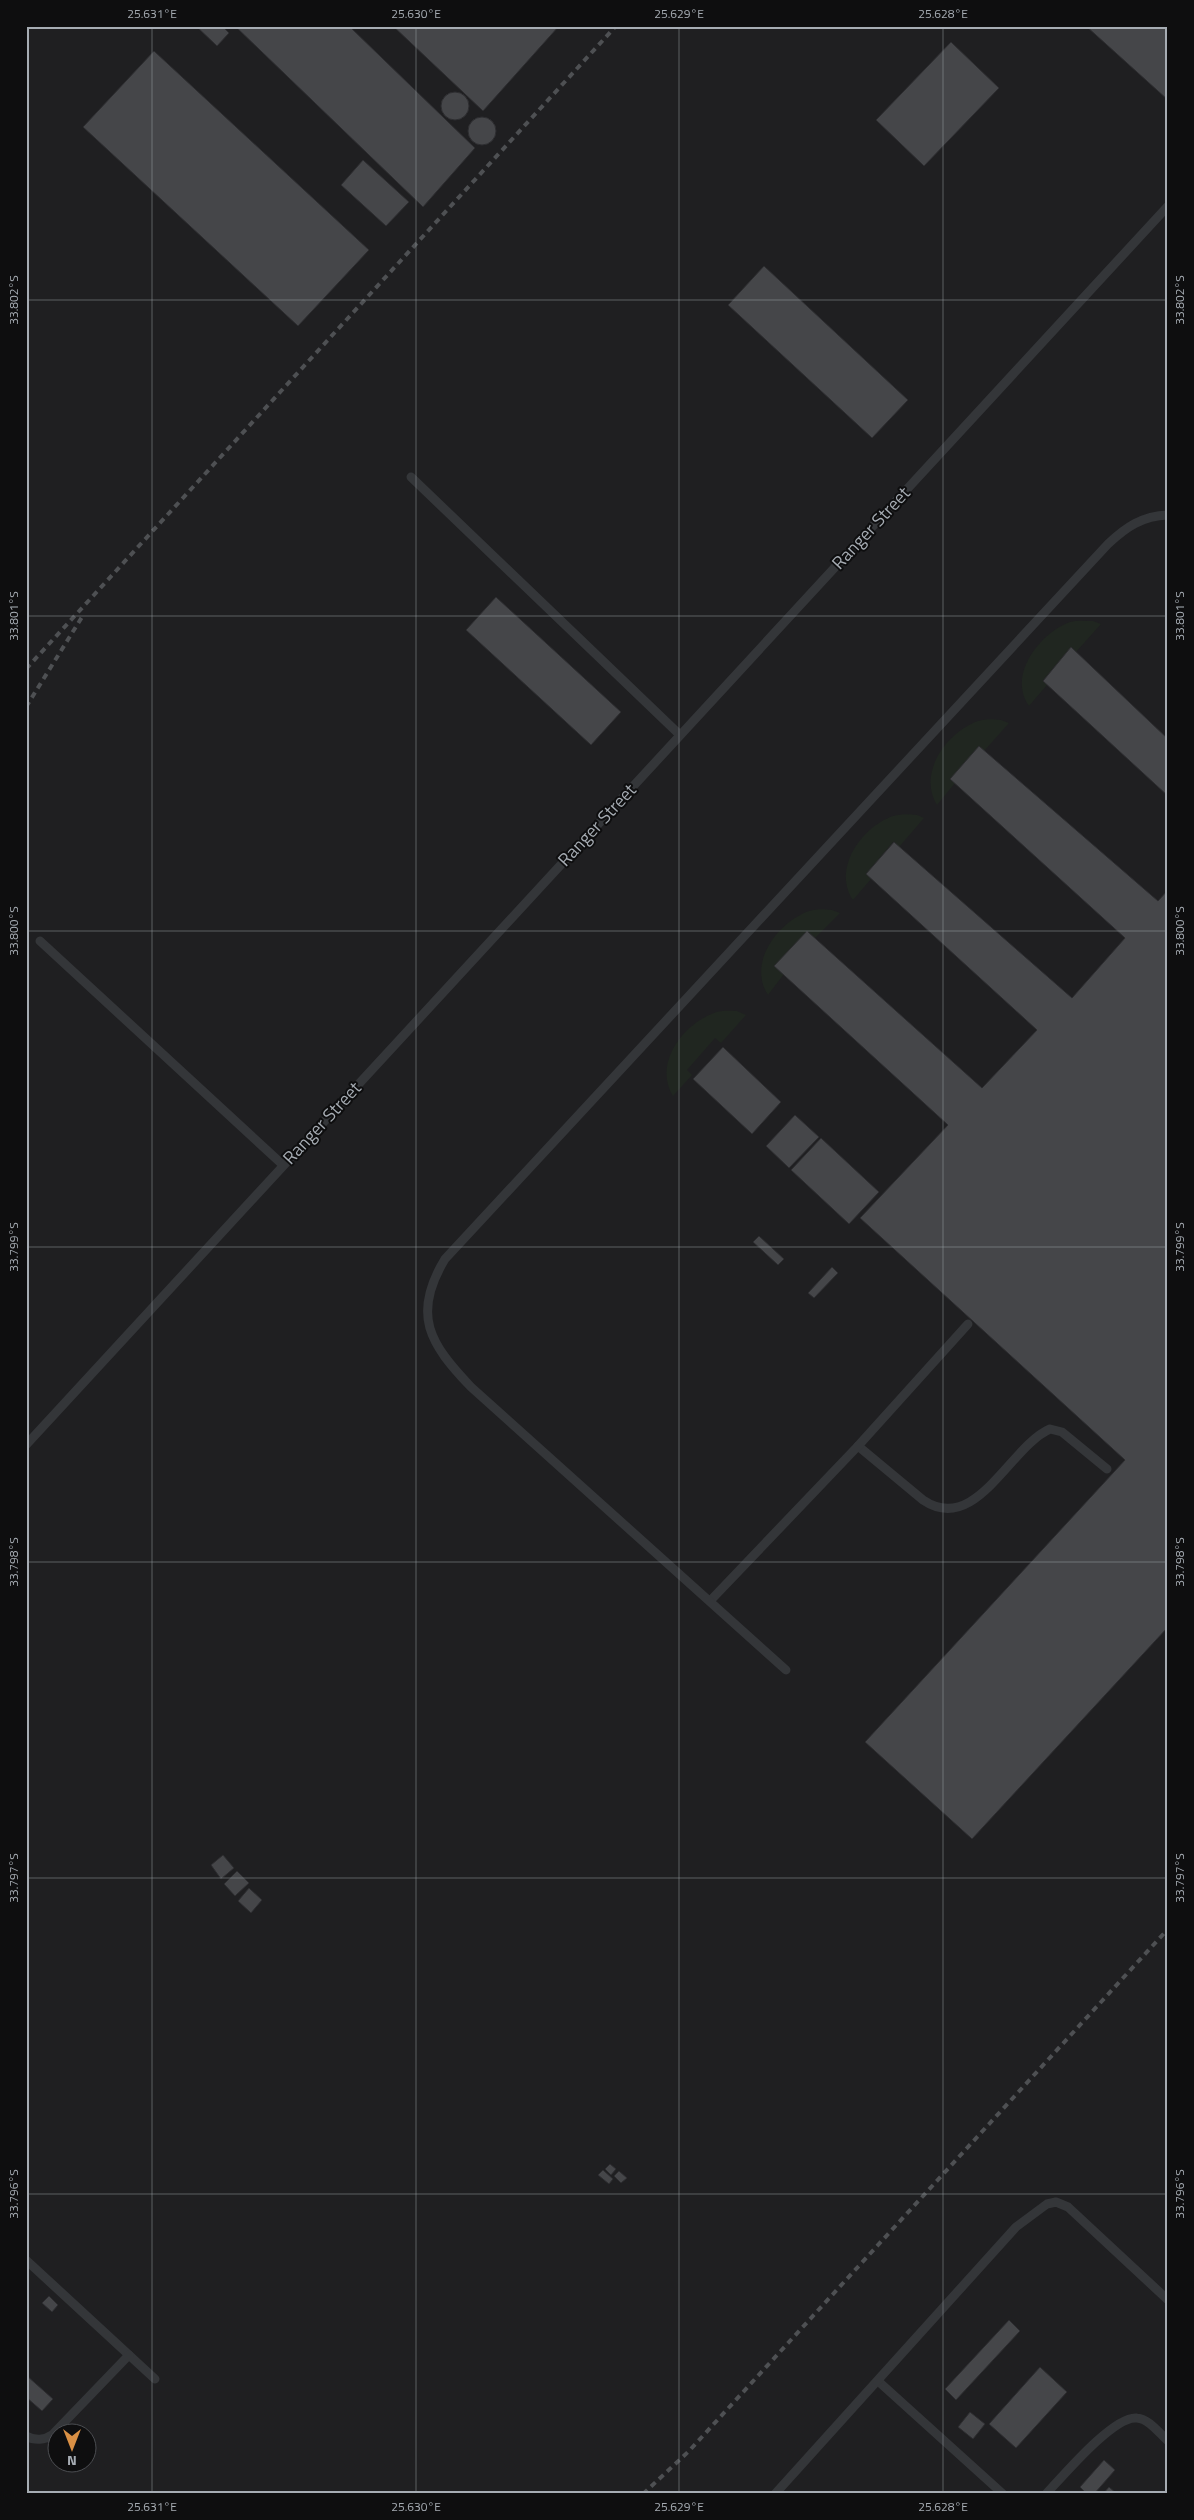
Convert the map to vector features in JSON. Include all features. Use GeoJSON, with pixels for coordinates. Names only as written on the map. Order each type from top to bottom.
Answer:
{"type":"FeatureCollection","features":[{"type":"Feature","properties":{"kind":"lane","name":"Ranger Street"},"geometry":{"type":"LineString","coordinates":[[26,1445],[1168,206]]}},
{"type":"Feature","properties":{"kind":"lane"},"geometry":{"type":"LineString","coordinates":[[411,477],[680,735]]}},
{"type":"Feature","properties":{"kind":"lane"},"geometry":{"type":"LineString","coordinates":[[786,1670],[479,1393],[448,1362],[435,1345],[428,1321],[428,1300],[432,1280],[445,1259],[1108,544],[1127,526],[1141,520],[1168,515]]}},
{"type":"Feature","properties":{"kind":"lane"},"geometry":{"type":"LineString","coordinates":[[40,941],[283,1165]]}},
{"type":"Feature","properties":{"kind":"lane"},"geometry":{"type":"LineString","coordinates":[[710,1601],[858,1446],[968,1324]]}},
{"type":"Feature","properties":{"kind":"lane"},"geometry":{"type":"LineString","coordinates":[[858,1446],[929,1505],[948,1509],[962,1506],[988,1488],[1030,1444],[1050,1429],[1062,1432],[1107,1469]]}},
{"type":"Feature","properties":{"kind":"lane"},"geometry":{"type":"LineString","coordinates":[[775,2494],[1010,2233],[1034,2212],[1047,2204],[1056,2202],[1068,2207],[1168,2300]]}},
{"type":"Feature","properties":{"kind":"lane"},"geometry":{"type":"LineString","coordinates":[[28,2264],[155,2379]]}},
{"type":"Feature","properties":{"kind":"lane"},"geometry":{"type":"LineString","coordinates":[[26,2436],[47,2439],[129,2355]]}},
{"type":"Feature","properties":{"kind":"lane"},"geometry":{"type":"LineString","coordinates":[[878,2381],[1003,2494]]}},
{"type":"Feature","properties":{"kind":"lane"},"geometry":{"type":"LineString","coordinates":[[1046,2494],[1111,2427],[1125,2419],[1136,2418],[1146,2420],[1168,2440]]}},
{"type":"Feature","properties":{"kind":"shaded area"},"geometry":{"type":"Polygon","coordinates":[[[26,26],[1168,26],[1168,2494],[26,2494],[26,26]]]}},
{"type":"Feature","properties":{"kind":"shaded area"},"geometry":{"type":"Polygon","coordinates":[[[1093,621],[1101,624],[1076,652],[1071,647],[1043,680],[1047,685],[1029,706],[1023,694],[1022,681],[1024,669],[1038,645],[1059,627],[1070,622],[1093,621]]]}},
{"type":"Feature","properties":{"kind":"shaded area"},"geometry":{"type":"Polygon","coordinates":[[[989,719],[1009,723],[984,751],[979,746],[951,779],[955,783],[937,805],[932,793],[931,780],[933,767],[938,755],[946,744],[967,726],[978,721],[989,719]]]}},
{"type":"Feature","properties":{"kind":"shaded area"},"geometry":{"type":"Polygon","coordinates":[[[917,815],[924,818],[899,847],[893,842],[866,874],[871,879],[853,900],[847,888],[846,875],[848,862],[861,839],[882,821],[893,816],[917,815]]]}},
{"type":"Feature","properties":{"kind":"shaded area"},"geometry":{"type":"Polygon","coordinates":[[[820,909],[840,913],[815,938],[807,931],[784,974],[768,995],[762,983],[761,970],[769,945],[777,934],[797,916],[820,909]]]}},
{"type":"Feature","properties":{"kind":"shaded area"},"geometry":{"type":"Polygon","coordinates":[[[737,1011],[746,1015],[721,1043],[715,1038],[687,1070],[692,1075],[673,1096],[668,1084],[667,1071],[674,1047],[682,1036],[703,1018],[714,1013],[737,1011]]]}},
{"type":"Feature","properties":{"kind":"building"},"geometry":{"type":"Polygon","coordinates":[[[196,26],[222,26],[229,33],[217,46],[196,26]]]}},
{"type":"Feature","properties":{"kind":"building"},"geometry":{"type":"Polygon","coordinates":[[[235,26],[349,26],[475,148],[423,207],[235,26]]]}},
{"type":"Feature","properties":{"kind":"building"},"geometry":{"type":"Polygon","coordinates":[[[393,26],[559,26],[483,111],[393,26]]]}},
{"type":"Feature","properties":{"kind":"building"},"geometry":{"type":"Polygon","coordinates":[[[1086,26],[1168,26],[1168,100],[1086,26]]]}},
{"type":"Feature","properties":{"kind":"building"},"geometry":{"type":"Polygon","coordinates":[[[951,42],[999,88],[924,166],[876,120],[951,42]]]}},
{"type":"Feature","properties":{"kind":"building"},"geometry":{"type":"Polygon","coordinates":[[[154,51],[369,250],[298,326],[83,127],[154,51]]]}},
{"type":"Feature","properties":{"kind":"building"},"geometry":{"type":"Polygon","coordinates":[[[455,92],[465,96],[469,106],[465,116],[455,120],[445,116],[441,106],[445,96],[455,92]]]}},
{"type":"Feature","properties":{"kind":"building"},"geometry":{"type":"Polygon","coordinates":[[[482,117],[492,121],[496,131],[492,141],[482,145],[472,141],[468,131],[472,121],[482,117]]]}},
{"type":"Feature","properties":{"kind":"building"},"geometry":{"type":"Polygon","coordinates":[[[363,160],[409,202],[386,226],[341,185],[363,160]]]}},
{"type":"Feature","properties":{"kind":"building"},"geometry":{"type":"Polygon","coordinates":[[[764,266],[908,400],[872,438],[728,305],[764,266]]]}},
{"type":"Feature","properties":{"kind":"building"},"geometry":{"type":"Polygon","coordinates":[[[496,597],[621,712],[591,745],[466,630],[496,597]]]}},
{"type":"Feature","properties":{"kind":"building"},"geometry":{"type":"Polygon","coordinates":[[[1071,647],[1168,739],[1168,796],[1043,681],[1071,647]]]}},
{"type":"Feature","properties":{"kind":"building"},"geometry":{"type":"Polygon","coordinates":[[[979,746],[1158,901],[1168,890],[1168,1627],[972,1839],[865,1742],[1125,1460],[860,1218],[948,1125],[774,966],[807,931],[982,1088],[1037,1030],[866,874],[894,842],[1072,998],[1125,938],[950,779],[979,746]]]}},
{"type":"Feature","properties":{"kind":"building"},"geometry":{"type":"Polygon","coordinates":[[[723,1047],[781,1102],[752,1134],[693,1079],[723,1047]]]}},
{"type":"Feature","properties":{"kind":"building"},"geometry":{"type":"Polygon","coordinates":[[[795,1115],[819,1137],[789,1168],[766,1146],[795,1115]]]}},
{"type":"Feature","properties":{"kind":"building"},"geometry":{"type":"Polygon","coordinates":[[[821,1138],[879,1192],[849,1224],[791,1170],[821,1138]]]}},
{"type":"Feature","properties":{"kind":"building"},"geometry":{"type":"Polygon","coordinates":[[[759,1236],[784,1259],[778,1265],[753,1242],[759,1236]]]}},
{"type":"Feature","properties":{"kind":"building"},"geometry":{"type":"Polygon","coordinates":[[[832,1267],[838,1273],[814,1298],[808,1293],[832,1267]]]}},
{"type":"Feature","properties":{"kind":"building"},"geometry":{"type":"Polygon","coordinates":[[[223,1855],[234,1868],[221,1879],[211,1865],[223,1855]]]}},
{"type":"Feature","properties":{"kind":"building"},"geometry":{"type":"Polygon","coordinates":[[[237,1871],[249,1883],[235,1896],[224,1884],[237,1871]]]}},
{"type":"Feature","properties":{"kind":"building"},"geometry":{"type":"Polygon","coordinates":[[[249,1888],[262,1900],[251,1913],[238,1901],[249,1888]]]}},
{"type":"Feature","properties":{"kind":"building"},"geometry":{"type":"Polygon","coordinates":[[[610,2164],[616,2169],[611,2175],[605,2169],[610,2164]]]}},
{"type":"Feature","properties":{"kind":"building"},"geometry":{"type":"Polygon","coordinates":[[[603,2170],[613,2179],[609,2184],[598,2175],[603,2170]]]}},
{"type":"Feature","properties":{"kind":"building"},"geometry":{"type":"Polygon","coordinates":[[[619,2171],[627,2178],[621,2183],[614,2176],[619,2171]]]}},
{"type":"Feature","properties":{"kind":"building"},"geometry":{"type":"Polygon","coordinates":[[[49,2296],[58,2305],[52,2312],[42,2303],[49,2296]]]}},
{"type":"Feature","properties":{"kind":"building"},"geometry":{"type":"Polygon","coordinates":[[[1009,2320],[1020,2331],[956,2400],[945,2389],[1009,2320]]]}},
{"type":"Feature","properties":{"kind":"building"},"geometry":{"type":"Polygon","coordinates":[[[1040,2367],[1067,2392],[1016,2448],[989,2424],[1040,2367]]]}},
{"type":"Feature","properties":{"kind":"building"},"geometry":{"type":"Polygon","coordinates":[[[26,2375],[53,2399],[42,2411],[26,2397],[26,2375]]]}},
{"type":"Feature","properties":{"kind":"building"},"geometry":{"type":"Polygon","coordinates":[[[970,2412],[985,2424],[973,2439],[958,2427],[970,2412]]]}},
{"type":"Feature","properties":{"kind":"building"},"geometry":{"type":"Polygon","coordinates":[[[1104,2460],[1115,2470],[1094,2494],[1087,2494],[1080,2487],[1104,2460]]]}},
{"type":"Feature","properties":{"kind":"building"},"geometry":{"type":"Polygon","coordinates":[[[1109,2487],[1117,2494],[1103,2494],[1109,2487]]]}},
{"type":"Feature","properties":{"kind":"railway"},"geometry":{"type":"LineString","coordinates":[[26,669],[616,26]]}},
{"type":"Feature","properties":{"kind":"railway"},"geometry":{"type":"LineString","coordinates":[[26,707],[82,617]]}},
{"type":"Feature","properties":{"kind":"railway"},"geometry":{"type":"LineString","coordinates":[[643,2494],[689,2451],[1168,1929]]}}]}
